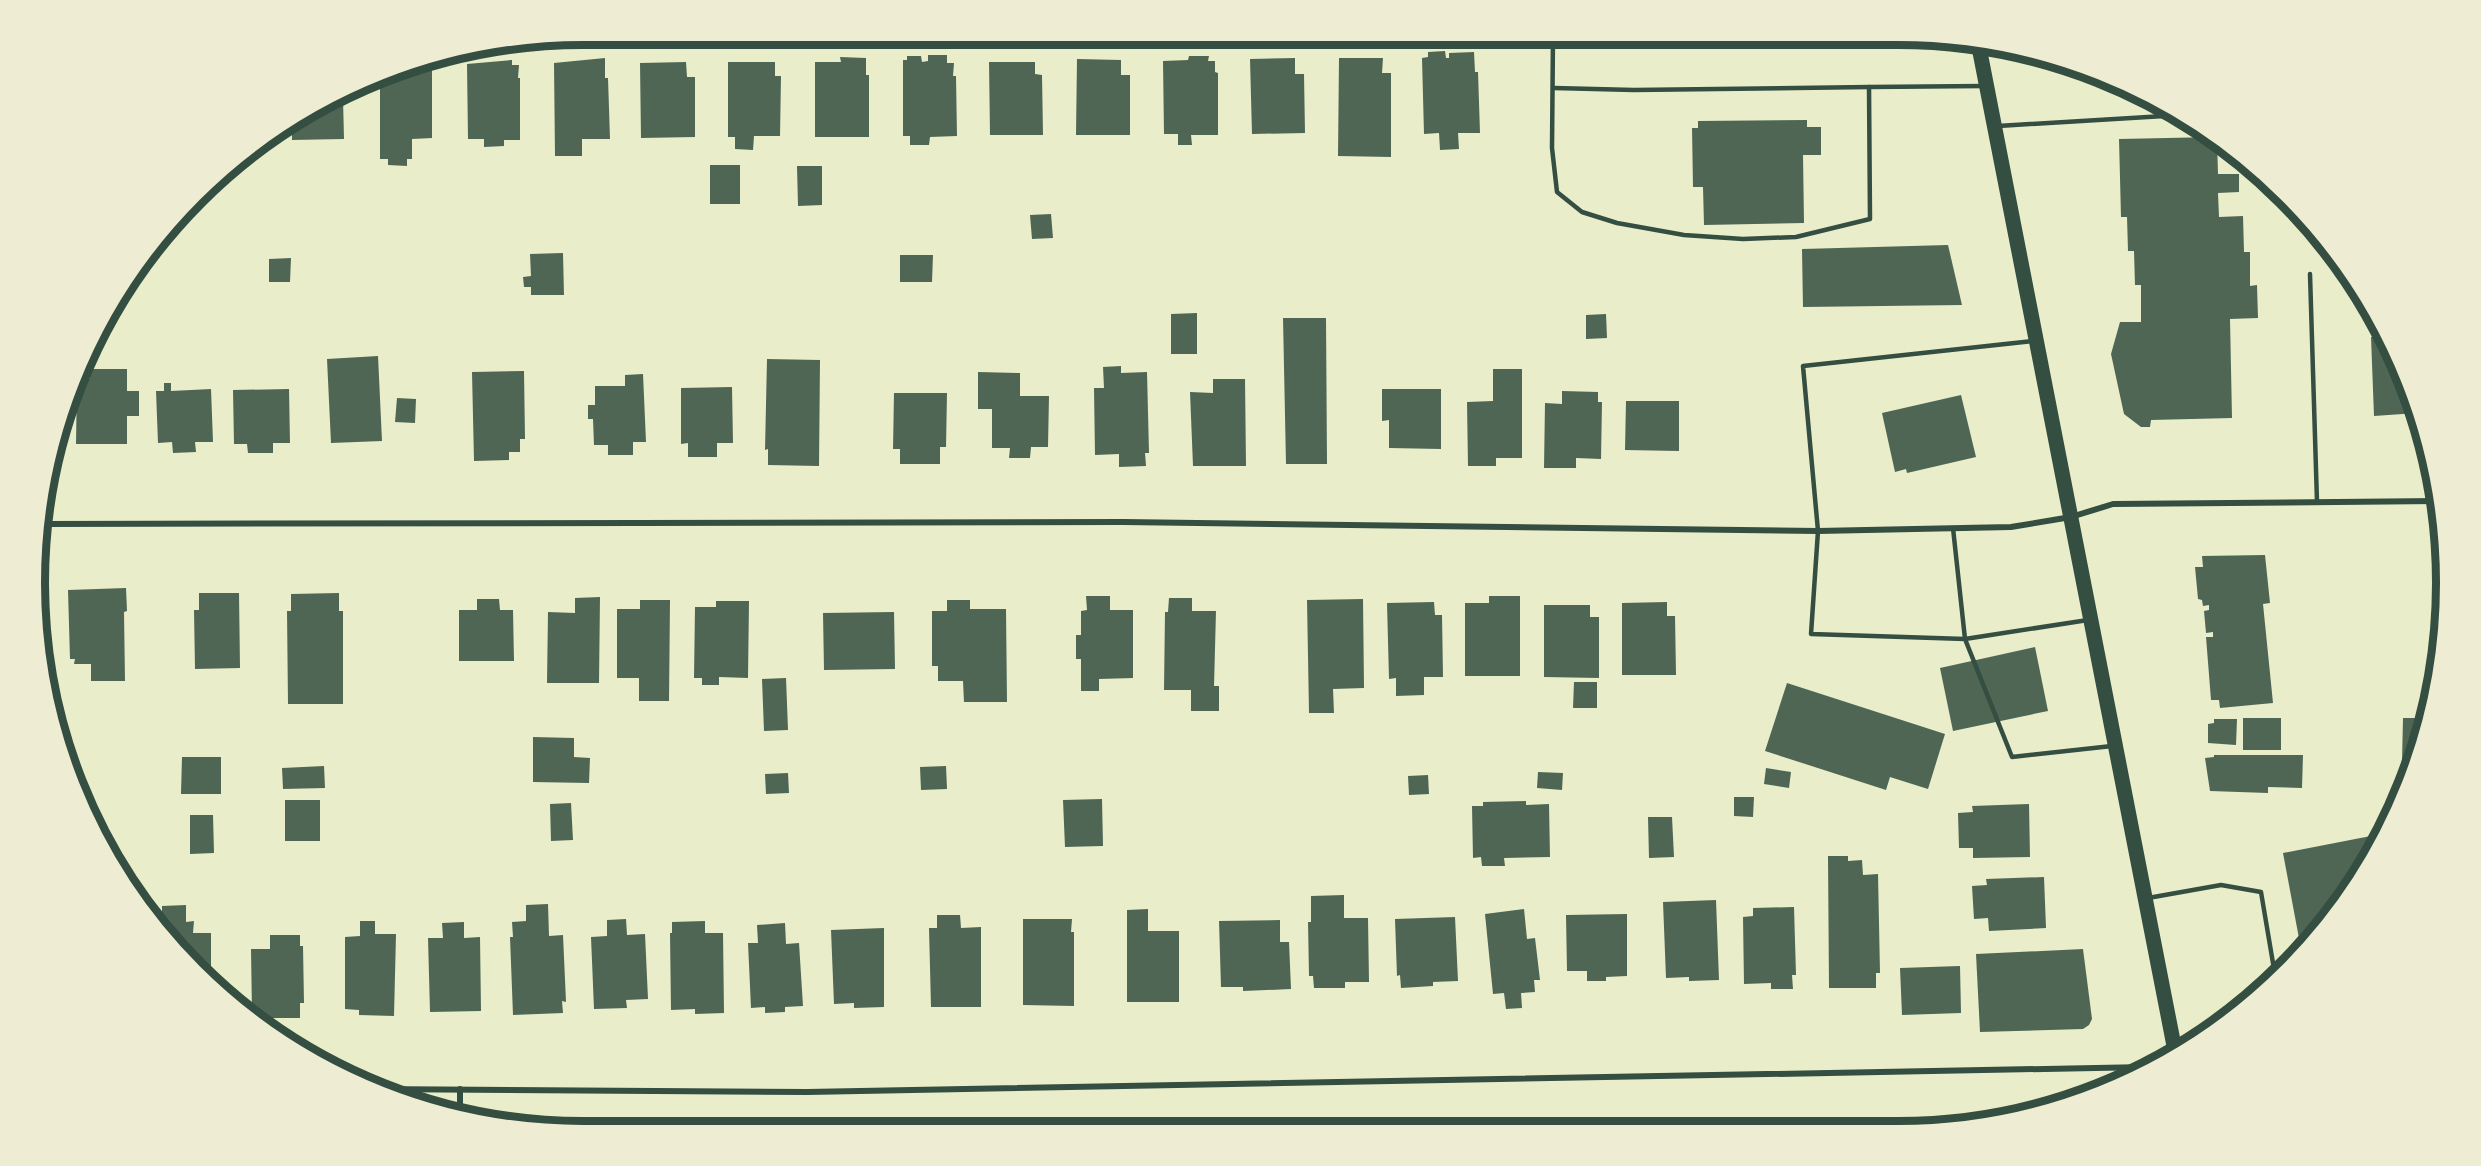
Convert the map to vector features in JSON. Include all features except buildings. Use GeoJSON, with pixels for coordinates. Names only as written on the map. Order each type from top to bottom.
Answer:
{"type":"FeatureCollection","features":[{"type":"Feature","properties":{"kind":"main road"},"geometry":{"type":"LineString","coordinates":[[1980,52],[2174,1045]]}},
{"type":"Feature","properties":{"kind":"street"},"geometry":{"type":"LineString","coordinates":[[49,524],[1123,522],[1818,531],[2011,527],[2071,517],[2113,504],[2429,501]]}},
{"type":"Feature","properties":{"kind":"street"},"geometry":{"type":"LineString","coordinates":[[402,1089],[807,1092],[2133,1067]]}},
{"type":"Feature","properties":{"kind":"street"},"geometry":{"type":"LineString","coordinates":[[460,1089],[460,1107]]}},
{"type":"Feature","properties":{"kind":"lane"},"geometry":{"type":"LineString","coordinates":[[1553,45],[1552,148],[1557,192],[1582,212],[1617,223],[1684,235],[1743,239],[1796,237],[1870,219],[1869,87]]}},
{"type":"Feature","properties":{"kind":"lane"},"geometry":{"type":"LineString","coordinates":[[1554,88],[1634,90],[1987,86]]}},
{"type":"Feature","properties":{"kind":"lane"},"geometry":{"type":"LineString","coordinates":[[1994,126],[2167,117]]}},
{"type":"Feature","properties":{"kind":"lane"},"geometry":{"type":"LineString","coordinates":[[2310,274],[2317,502]]}},
{"type":"Feature","properties":{"kind":"lane"},"geometry":{"type":"LineString","coordinates":[[2036,340],[1803,366],[1818,531],[1810,634],[1965,639],[2091,620]]}},
{"type":"Feature","properties":{"kind":"lane"},"geometry":{"type":"LineString","coordinates":[[1953,528],[1965,639],[2012,757],[2115,746]]}},
{"type":"Feature","properties":{"kind":"lane"},"geometry":{"type":"LineString","coordinates":[[2145,898],[2222,885],[2261,892],[2274,967]]}}]}
